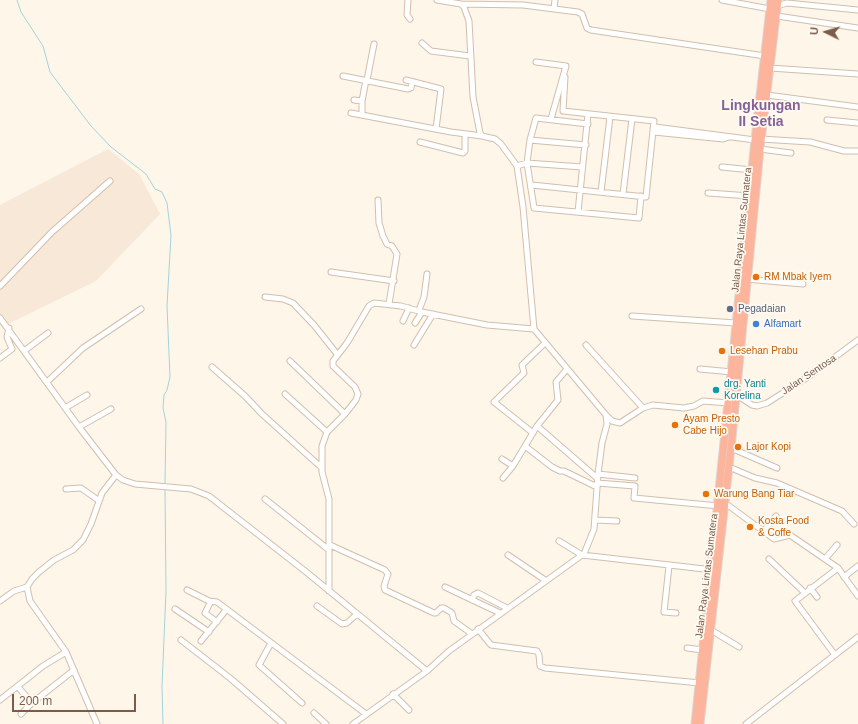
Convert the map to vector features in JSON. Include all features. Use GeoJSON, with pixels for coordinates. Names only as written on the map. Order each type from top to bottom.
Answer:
{"type":"FeatureCollection","features":[{"type":"Feature","properties":{"kind":"highway","name":"Jalan Raya Lintas Sumatera"},"geometry":{"type":"LineString","coordinates":[[695,724],[722,505],[729,404],[733,393],[732,372],[736,323],[752,170],[766,95],[777,16],[775,5],[771,0]]}},
{"type":"Feature","properties":{"kind":"highway","name":"Jalan Raya Lintas Sumatera"},"geometry":{"type":"LineString","coordinates":[[722,505],[729,467],[733,393],[760,149],[758,139],[765,56],[775,5]]}},
{"type":"Feature","properties":{"kind":"highway","name":"Jalan Raya Lintas Sumatera"},"geometry":{"type":"LineString","coordinates":[[700,724],[711,630],[714,570]]}},
{"type":"Feature","properties":{"kind":"street"},"geometry":{"type":"LineString","coordinates":[[408,0],[407,15],[410,19]]}},
{"type":"Feature","properties":{"kind":"street"},"geometry":{"type":"LineString","coordinates":[[437,0],[554,8],[582,14],[585,26],[591,30],[765,56]]}},
{"type":"Feature","properties":{"kind":"street"},"geometry":{"type":"LineString","coordinates":[[554,8],[555,0]]}},
{"type":"Feature","properties":{"kind":"street"},"geometry":{"type":"LineString","coordinates":[[722,0],[775,5],[787,3],[858,10]]}},
{"type":"Feature","properties":{"kind":"street"},"geometry":{"type":"LineString","coordinates":[[465,2],[468,21],[473,97],[482,136]]}},
{"type":"Feature","properties":{"kind":"street"},"geometry":{"type":"LineString","coordinates":[[777,16],[858,28]]}},
{"type":"Feature","properties":{"kind":"street"},"geometry":{"type":"LineString","coordinates":[[422,43],[431,51],[470,56]]}},
{"type":"Feature","properties":{"kind":"street"},"geometry":{"type":"LineString","coordinates":[[362,114],[362,101],[374,44]]}},
{"type":"Feature","properties":{"kind":"street"},"geometry":{"type":"LineString","coordinates":[[532,185],[646,197],[654,129],[654,121],[563,111],[566,66],[536,62]]}},
{"type":"Feature","properties":{"kind":"street"},"geometry":{"type":"LineString","coordinates":[[770,68],[858,74]]}},
{"type":"Feature","properties":{"kind":"street"},"geometry":{"type":"LineString","coordinates":[[343,76],[408,89],[411,88],[412,82]]}},
{"type":"Feature","properties":{"kind":"street"},"geometry":{"type":"LineString","coordinates":[[550,120],[565,77]]}},
{"type":"Feature","properties":{"kind":"street"},"geometry":{"type":"LineString","coordinates":[[406,80],[441,89],[436,129]]}},
{"type":"Feature","properties":{"kind":"street"},"geometry":{"type":"LineString","coordinates":[[766,95],[858,107]]}},
{"type":"Feature","properties":{"kind":"street"},"geometry":{"type":"LineString","coordinates":[[354,100],[362,101]]}},
{"type":"Feature","properties":{"kind":"street"},"geometry":{"type":"LineString","coordinates":[[352,113],[465,135],[482,136],[495,139],[501,144],[517,166],[523,207],[534,329],[612,421],[620,423],[643,408],[653,405],[684,408],[694,406],[703,400],[729,404]]}},
{"type":"Feature","properties":{"kind":"street"},"geometry":{"type":"LineString","coordinates":[[578,212],[588,114]]}},
{"type":"Feature","properties":{"kind":"street"},"geometry":{"type":"LineString","coordinates":[[601,192],[610,117]]}},
{"type":"Feature","properties":{"kind":"street"},"geometry":{"type":"LineString","coordinates":[[588,124],[536,118],[530,140],[527,163],[532,185],[534,208],[639,218],[641,196]]}},
{"type":"Feature","properties":{"kind":"street"},"geometry":{"type":"LineString","coordinates":[[623,194],[632,119]]}},
{"type":"Feature","properties":{"kind":"street"},"geometry":{"type":"LineString","coordinates":[[827,120],[858,123]]}},
{"type":"Feature","properties":{"kind":"street"},"geometry":{"type":"LineString","coordinates":[[654,129],[687,132],[723,139],[729,137],[810,142],[844,150],[858,151]]}},
{"type":"Feature","properties":{"kind":"street"},"geometry":{"type":"LineString","coordinates":[[420,142],[463,153],[465,151],[465,135]]}},
{"type":"Feature","properties":{"kind":"street"},"geometry":{"type":"LineString","coordinates":[[530,140],[586,145]]}},
{"type":"Feature","properties":{"kind":"street"},"geometry":{"type":"LineString","coordinates":[[760,149],[791,153]]}},
{"type":"Feature","properties":{"kind":"street"},"geometry":{"type":"LineString","coordinates":[[517,166],[527,163],[582,167]]}},
{"type":"Feature","properties":{"kind":"street"},"geometry":{"type":"LineString","coordinates":[[722,167],[752,170]]}},
{"type":"Feature","properties":{"kind":"street"},"geometry":{"type":"LineString","coordinates":[[0,286],[52,232],[110,181]]}},
{"type":"Feature","properties":{"kind":"street"},"geometry":{"type":"LineString","coordinates":[[708,192],[750,196]]}},
{"type":"Feature","properties":{"kind":"street"},"geometry":{"type":"LineString","coordinates":[[378,200],[379,223],[383,236],[387,244],[392,246],[397,254],[394,281],[389,304]]}},
{"type":"Feature","properties":{"kind":"street"},"geometry":{"type":"LineString","coordinates":[[331,272],[394,281]]}},
{"type":"Feature","properties":{"kind":"street"},"geometry":{"type":"LineString","coordinates":[[415,323],[421,311],[424,298],[426,274]]}},
{"type":"Feature","properties":{"kind":"street"},"geometry":{"type":"LineString","coordinates":[[746,279],[803,284]]}},
{"type":"Feature","properties":{"kind":"street"},"geometry":{"type":"LineString","coordinates":[[265,297],[283,299],[293,303],[314,325],[337,354]]}},
{"type":"Feature","properties":{"kind":"street"},"geometry":{"type":"LineString","coordinates":[[329,591],[329,496],[322,468],[322,446],[327,432],[345,414],[356,400],[358,394],[355,387],[333,366],[332,361],[347,343],[370,304],[389,304],[487,324],[534,329]]}},
{"type":"Feature","properties":{"kind":"street"},"geometry":{"type":"LineString","coordinates":[[403,321],[409,308]]}},
{"type":"Feature","properties":{"kind":"street"},"geometry":{"type":"LineString","coordinates":[[47,382],[83,348],[141,309]]}},
{"type":"Feature","properties":{"kind":"street"},"geometry":{"type":"LineString","coordinates":[[414,345],[433,314]]}},
{"type":"Feature","properties":{"kind":"street"},"geometry":{"type":"LineString","coordinates":[[632,316],[736,323]]}},
{"type":"Feature","properties":{"kind":"street"},"geometry":{"type":"LineString","coordinates":[[0,318],[9,328],[65,408],[116,475],[123,480],[135,484],[160,488],[191,489],[209,496],[428,671]]}},
{"type":"Feature","properties":{"kind":"street"},"geometry":{"type":"LineString","coordinates":[[0,358],[12,349],[7,337],[9,328]]}},
{"type":"Feature","properties":{"kind":"street"},"geometry":{"type":"LineString","coordinates":[[24,351],[48,333]]}},
{"type":"Feature","properties":{"kind":"street","name":"Jalan Sentosa"},"geometry":{"type":"LineString","coordinates":[[733,393],[752,405],[757,406],[767,403],[808,377],[858,340]]}},
{"type":"Feature","properties":{"kind":"street"},"geometry":{"type":"LineString","coordinates":[[533,433],[494,402],[524,373],[522,365],[545,343]]}},
{"type":"Feature","properties":{"kind":"street"},"geometry":{"type":"LineString","coordinates":[[586,345],[643,408]]}},
{"type":"Feature","properties":{"kind":"street"},"geometry":{"type":"LineString","coordinates":[[290,361],[345,414]]}},
{"type":"Feature","properties":{"kind":"street"},"geometry":{"type":"LineString","coordinates":[[212,367],[322,468]]}},
{"type":"Feature","properties":{"kind":"street"},"geometry":{"type":"LineString","coordinates":[[503,478],[513,466],[537,426],[558,400],[556,382],[567,369]]}},
{"type":"Feature","properties":{"kind":"street"},"geometry":{"type":"LineString","coordinates":[[700,369],[732,372]]}},
{"type":"Feature","properties":{"kind":"street"},"geometry":{"type":"LineString","coordinates":[[285,394],[327,432]]}},
{"type":"Feature","properties":{"kind":"street"},"geometry":{"type":"LineString","coordinates":[[65,408],[87,395]]}},
{"type":"Feature","properties":{"kind":"street"},"geometry":{"type":"LineString","coordinates":[[79,427],[111,409]]}},
{"type":"Feature","properties":{"kind":"street"},"geometry":{"type":"LineString","coordinates":[[353,724],[393,694],[428,671],[449,651],[478,629],[583,554],[593,536],[597,480],[602,443],[607,424],[606,415]]}},
{"type":"Feature","properties":{"kind":"street"},"geometry":{"type":"LineString","coordinates":[[537,426],[597,480],[635,478]]}},
{"type":"Feature","properties":{"kind":"street"},"geometry":{"type":"LineString","coordinates":[[525,446],[552,467],[560,471],[564,470],[597,480],[635,486],[634,498],[722,505],[777,539],[790,536],[825,559],[838,568],[858,596]]}},
{"type":"Feature","properties":{"kind":"street"},"geometry":{"type":"LineString","coordinates":[[731,448],[777,468]]}},
{"type":"Feature","properties":{"kind":"street"},"geometry":{"type":"LineString","coordinates":[[502,459],[513,466]]}},
{"type":"Feature","properties":{"kind":"street"},"geometry":{"type":"LineString","coordinates":[[729,467],[756,478],[777,483],[842,511],[854,524]]}},
{"type":"Feature","properties":{"kind":"street"},"geometry":{"type":"LineString","coordinates":[[97,724],[66,652],[30,601],[28,586],[39,572],[54,560],[73,550],[83,540],[91,524],[98,500],[104,489],[116,475]]}},
{"type":"Feature","properties":{"kind":"street"},"geometry":{"type":"LineString","coordinates":[[66,489],[81,488],[98,500]]}},
{"type":"Feature","properties":{"kind":"street"},"geometry":{"type":"LineString","coordinates":[[265,499],[329,548],[385,570],[388,574],[384,586],[385,590],[434,613],[441,608],[444,608],[452,613],[454,621],[472,634]]}},
{"type":"Feature","properties":{"kind":"street"},"geometry":{"type":"LineString","coordinates":[[764,531],[776,516]]}},
{"type":"Feature","properties":{"kind":"street"},"geometry":{"type":"LineString","coordinates":[[595,520],[618,521]]}},
{"type":"Feature","properties":{"kind":"street"},"geometry":{"type":"LineString","coordinates":[[559,541],[583,554],[669,566],[714,570]]}},
{"type":"Feature","properties":{"kind":"street"},"geometry":{"type":"LineString","coordinates":[[825,559],[837,545]]}},
{"type":"Feature","properties":{"kind":"street"},"geometry":{"type":"LineString","coordinates":[[508,555],[545,580]]}},
{"type":"Feature","properties":{"kind":"street"},"geometry":{"type":"LineString","coordinates":[[769,559],[805,593]]}},
{"type":"Feature","properties":{"kind":"street"},"geometry":{"type":"LineString","coordinates":[[669,566],[664,612],[676,613]]}},
{"type":"Feature","properties":{"kind":"street"},"geometry":{"type":"LineString","coordinates":[[844,577],[858,566]]}},
{"type":"Feature","properties":{"kind":"street"},"geometry":{"type":"LineString","coordinates":[[835,655],[795,601],[838,568]]}},
{"type":"Feature","properties":{"kind":"street"},"geometry":{"type":"LineString","coordinates":[[0,601],[11,593],[28,586]]}},
{"type":"Feature","properties":{"kind":"street"},"geometry":{"type":"LineString","coordinates":[[445,587],[500,613]]}},
{"type":"Feature","properties":{"kind":"street"},"geometry":{"type":"LineString","coordinates":[[810,588],[817,597]]}},
{"type":"Feature","properties":{"kind":"street"},"geometry":{"type":"LineString","coordinates":[[187,590],[209,601],[217,602],[366,714]]}},
{"type":"Feature","properties":{"kind":"street"},"geometry":{"type":"LineString","coordinates":[[472,600],[474,595],[478,593],[507,608]]}},
{"type":"Feature","properties":{"kind":"street"},"geometry":{"type":"LineString","coordinates":[[209,601],[210,603],[205,612],[217,622]]}},
{"type":"Feature","properties":{"kind":"street"},"geometry":{"type":"LineString","coordinates":[[317,606],[342,624],[347,623],[357,614]]}},
{"type":"Feature","properties":{"kind":"street"},"geometry":{"type":"LineString","coordinates":[[175,609],[209,632]]}},
{"type":"Feature","properties":{"kind":"street"},"geometry":{"type":"LineString","coordinates":[[201,641],[226,610]]}},
{"type":"Feature","properties":{"kind":"street"},"geometry":{"type":"LineString","coordinates":[[478,629],[491,645],[537,651],[540,666],[545,668],[700,683]]}},
{"type":"Feature","properties":{"kind":"street"},"geometry":{"type":"LineString","coordinates":[[711,630],[738,647]]}},
{"type":"Feature","properties":{"kind":"street"},"geometry":{"type":"LineString","coordinates":[[746,724],[754,722],[858,637]]}},
{"type":"Feature","properties":{"kind":"street"},"geometry":{"type":"LineString","coordinates":[[182,640],[230,678],[283,724]]}},
{"type":"Feature","properties":{"kind":"street"},"geometry":{"type":"LineString","coordinates":[[271,643],[259,665],[302,703]]}},
{"type":"Feature","properties":{"kind":"street"},"geometry":{"type":"LineString","coordinates":[[687,648],[703,650]]}},
{"type":"Feature","properties":{"kind":"street"},"geometry":{"type":"LineString","coordinates":[[0,700],[44,666],[66,652]]}},
{"type":"Feature","properties":{"kind":"street"},"geometry":{"type":"LineString","coordinates":[[21,714],[32,703],[74,670]]}},
{"type":"Feature","properties":{"kind":"street"},"geometry":{"type":"LineString","coordinates":[[18,687],[32,703]]}},
{"type":"Feature","properties":{"kind":"street"},"geometry":{"type":"LineString","coordinates":[[393,694],[408,710]]}},
{"type":"Feature","properties":{"kind":"street"},"geometry":{"type":"LineString","coordinates":[[314,713],[326,724]]}},
{"type":"Feature","properties":{"kind":"shaded area"},"geometry":{"type":"Polygon","coordinates":[[[108,149],[139,174],[160,214],[96,281],[8,324],[0,315],[0,205],[108,149]]]}},
{"type":"Feature","properties":{"kind":"waterway"},"geometry":{"type":"LineString","coordinates":[[17,0],[21,12],[43,46],[50,72],[91,126],[111,147],[146,174],[155,189],[162,192],[167,203],[171,235],[167,306],[170,377],[167,390],[164,395],[163,408],[166,422],[165,484]]}},
{"type":"Feature","properties":{"kind":"waterway"},"geometry":{"type":"LineString","coordinates":[[163,724],[162,686],[166,591],[165,489]]}},
{"type":"Feature","properties":{"kind":"place","name":"RM Mbak Iyem"},"geometry":{"type":"Point","coordinates":[756,277]}},
{"type":"Feature","properties":{"kind":"place","name":"Pegadaian"},"geometry":{"type":"Point","coordinates":[730,309]}},
{"type":"Feature","properties":{"kind":"place","name":"Alfamart"},"geometry":{"type":"Point","coordinates":[756,324]}},
{"type":"Feature","properties":{"kind":"place","name":"Lesehan Prabu"},"geometry":{"type":"Point","coordinates":[722,351]}},
{"type":"Feature","properties":{"kind":"place","name":"drg. Yanti Korelina"},"geometry":{"type":"Point","coordinates":[716,390]}},
{"type":"Feature","properties":{"kind":"place","name":"Ayam Presto Cabe Hijo"},"geometry":{"type":"Point","coordinates":[675,425]}},
{"type":"Feature","properties":{"kind":"place","name":"Lajor Kopi"},"geometry":{"type":"Point","coordinates":[738,447]}},
{"type":"Feature","properties":{"kind":"place","name":"Warung Bang Tiar"},"geometry":{"type":"Point","coordinates":[706,494]}},
{"type":"Feature","properties":{"kind":"place","name":"Kosta Food & Coffe"},"geometry":{"type":"Point","coordinates":[750,527]}},
{"type":"Feature","properties":{"kind":"district","name":"Lingkungan II Setia"},"geometry":{"type":"Point","coordinates":[761,114]}}]}
